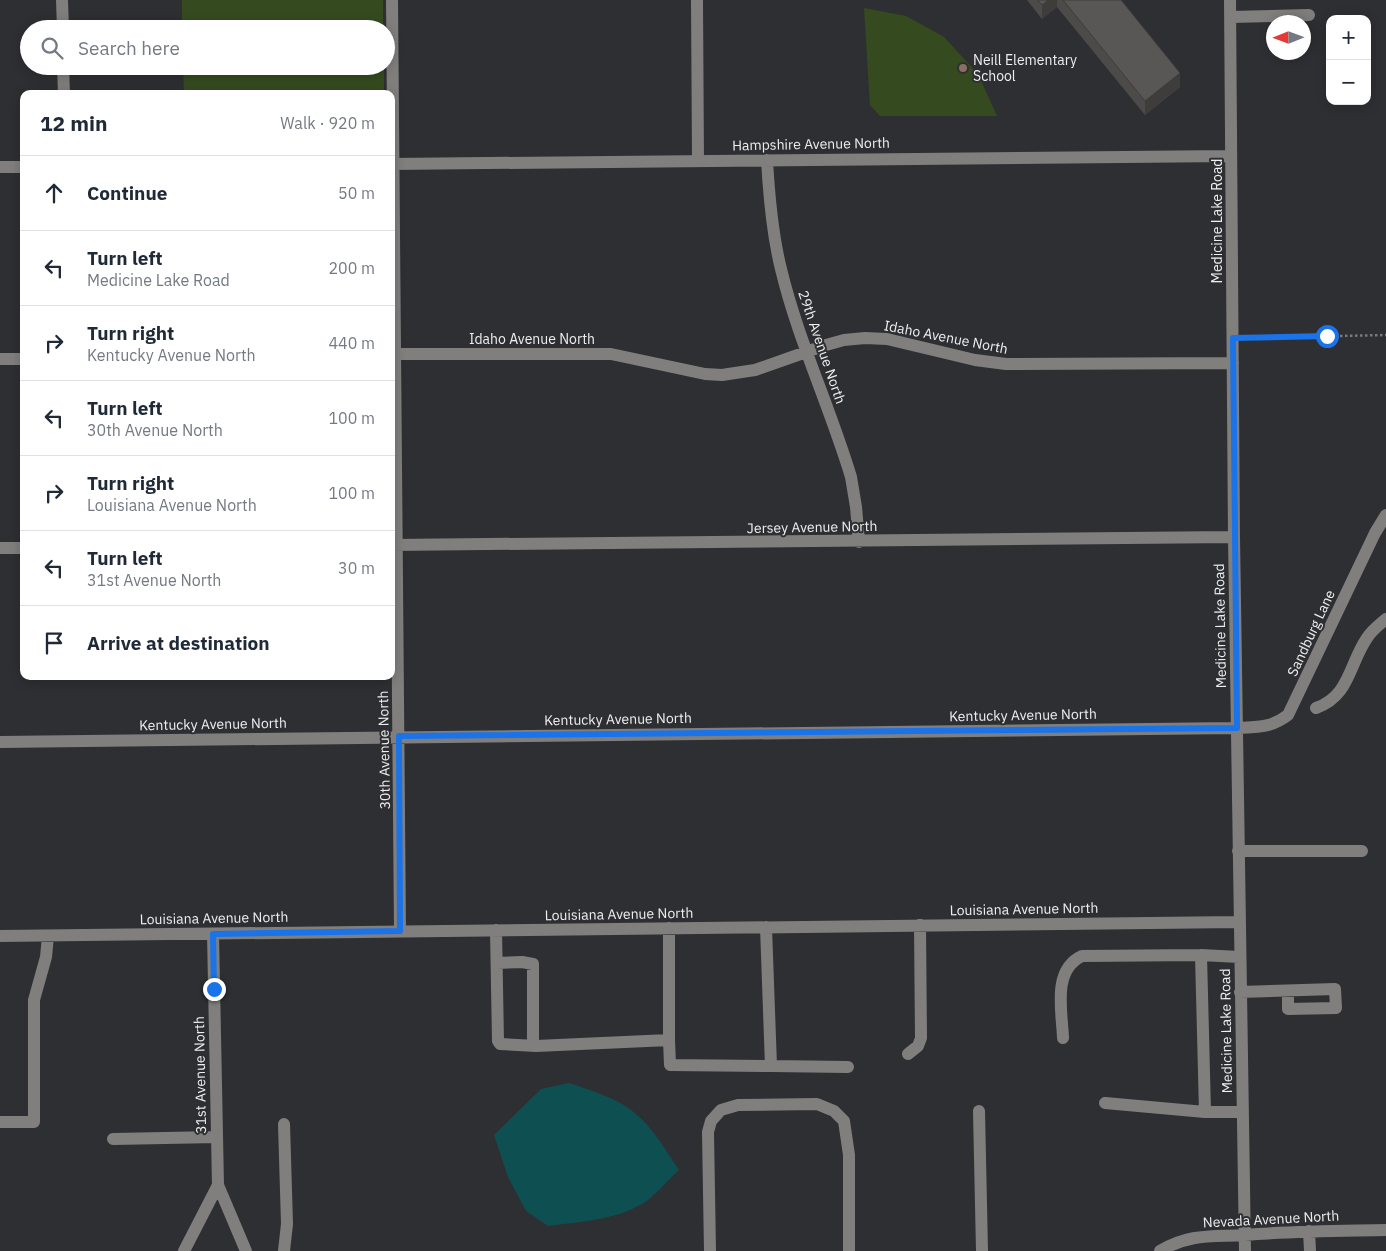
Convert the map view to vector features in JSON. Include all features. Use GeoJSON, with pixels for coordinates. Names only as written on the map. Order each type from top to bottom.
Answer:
{"type":"FeatureCollection","features":[{"type":"Feature","properties":{"kind":"street"},"geometry":{"type":"LineString","coordinates":[[62,0],[63,20]]}},
{"type":"Feature","properties":{"kind":"street","name":"30th Avenue North"},"geometry":{"type":"LineString","coordinates":[[392,0],[392,20]]}},
{"type":"Feature","properties":{"kind":"street"},"geometry":{"type":"LineString","coordinates":[[697,0],[698,160]]}},
{"type":"Feature","properties":{"kind":"street","name":"Medicine Lake Road"},"geometry":{"type":"LineString","coordinates":[[1230,0],[1234,537],[1245,1251]]}},
{"type":"Feature","properties":{"kind":"street"},"geometry":{"type":"LineString","coordinates":[[1231,17],[1266,16]]}},
{"type":"Feature","properties":{"kind":"street"},"geometry":{"type":"LineString","coordinates":[[63,75],[64,90]]}},
{"type":"Feature","properties":{"kind":"street","name":"30th Avenue North"},"geometry":{"type":"LineString","coordinates":[[392,75],[392,90]]}},
{"type":"Feature","properties":{"kind":"street","name":"Hampshire Avenue North"},"geometry":{"type":"LineString","coordinates":[[395,164],[1231,156]]}},
{"type":"Feature","properties":{"kind":"street","name":"29th Avenue North"},"geometry":{"type":"LineString","coordinates":[[767,160],[775,241],[791,306],[851,477],[859,542]]}},
{"type":"Feature","properties":{"kind":"street"},"geometry":{"type":"LineString","coordinates":[[0,167],[20,167]]}},
{"type":"Feature","properties":{"kind":"street","name":"Idaho Avenue North"},"geometry":{"type":"LineString","coordinates":[[395,354],[611,354],[697,373],[722,375],[755,370],[844,340],[865,338],[886,339],[975,360],[1006,364],[1233,363]]}},
{"type":"Feature","properties":{"kind":"street"},"geometry":{"type":"LineString","coordinates":[[0,359],[20,359]]}},
{"type":"Feature","properties":{"kind":"street","name":"Sandburg Lane"},"geometry":{"type":"LineString","coordinates":[[1237,728],[1267,726],[1277,723],[1288,715],[1375,533],[1386,514]]}},
{"type":"Feature","properties":{"kind":"street","name":"Jersey Avenue North"},"geometry":{"type":"LineString","coordinates":[[395,545],[1234,537]]}},
{"type":"Feature","properties":{"kind":"street"},"geometry":{"type":"LineString","coordinates":[[0,548],[20,548]]}},
{"type":"Feature","properties":{"kind":"street","name":"30th Avenue North"},"geometry":{"type":"LineString","coordinates":[[395,583],[399,736],[400,931]]}},
{"type":"Feature","properties":{"kind":"street"},"geometry":{"type":"LineString","coordinates":[[1316,708],[1329,704],[1341,692],[1366,638],[1386,619]]}},
{"type":"Feature","properties":{"kind":"street","name":"Kentucky Avenue North"},"geometry":{"type":"LineString","coordinates":[[0,742],[1237,728]]}},
{"type":"Feature","properties":{"kind":"street"},"geometry":{"type":"LineString","coordinates":[[1238,851],[1362,852]]}},
{"type":"Feature","properties":{"kind":"street","name":"Louisiana Avenue North"},"geometry":{"type":"LineString","coordinates":[[0,936],[1239,922]]}},
{"type":"Feature","properties":{"kind":"street"},"geometry":{"type":"LineString","coordinates":[[908,1054],[918,1046],[921,1038],[920,925]]}},
{"type":"Feature","properties":{"kind":"street"},"geometry":{"type":"LineString","coordinates":[[766,927],[771,1066]]}},
{"type":"Feature","properties":{"kind":"street"},"geometry":{"type":"LineString","coordinates":[[669,928],[670,1065],[848,1066]]}},
{"type":"Feature","properties":{"kind":"street"},"geometry":{"type":"LineString","coordinates":[[496,930],[498,1041],[500,1044],[533,1045],[669,1040]]}},
{"type":"Feature","properties":{"kind":"street","name":"31st Avenue North"},"geometry":{"type":"LineString","coordinates":[[213,934],[218,1185]]}},
{"type":"Feature","properties":{"kind":"street"},"geometry":{"type":"LineString","coordinates":[[0,1122],[34,1122],[34,1000],[46,957],[48,936]]}},
{"type":"Feature","properties":{"kind":"street"},"geometry":{"type":"LineString","coordinates":[[1201,955],[1205,1112]]}},
{"type":"Feature","properties":{"kind":"street"},"geometry":{"type":"LineString","coordinates":[[1063,1038],[1061,984],[1065,970],[1074,960],[1082,956],[1201,955],[1240,957]]}},
{"type":"Feature","properties":{"kind":"street"},"geometry":{"type":"LineString","coordinates":[[497,964],[529,962],[533,964],[533,1045]]}},
{"type":"Feature","properties":{"kind":"street"},"geometry":{"type":"LineString","coordinates":[[1240,992],[1288,991]]}},
{"type":"Feature","properties":{"kind":"street"},"geometry":{"type":"LineString","coordinates":[[1106,1103],[1205,1112],[1242,1112]]}},
{"type":"Feature","properties":{"kind":"street"},"geometry":{"type":"LineString","coordinates":[[710,1251],[708,1132],[711,1121],[721,1110],[738,1105],[817,1104],[834,1111],[844,1121],[849,1155],[848,1251]]}},
{"type":"Feature","properties":{"kind":"street"},"geometry":{"type":"LineString","coordinates":[[978,1111],[982,1251]]}},
{"type":"Feature","properties":{"kind":"street"},"geometry":{"type":"LineString","coordinates":[[284,1124],[287,1224],[284,1251]]}},
{"type":"Feature","properties":{"kind":"street"},"geometry":{"type":"LineString","coordinates":[[113,1139],[217,1137]]}},
{"type":"Feature","properties":{"kind":"street"},"geometry":{"type":"LineString","coordinates":[[184,1251],[218,1185]]}},
{"type":"Feature","properties":{"kind":"street"},"geometry":{"type":"LineString","coordinates":[[218,1185],[246,1251]]}},
{"type":"Feature","properties":{"kind":"street","name":"Nevada Avenue North"},"geometry":{"type":"LineString","coordinates":[[1160,1251],[1184,1241],[1204,1236],[1244,1235],[1266,1232],[1386,1230]]}},
{"type":"Feature","properties":{"kind":"street"},"geometry":{"type":"LineString","coordinates":[[1309,1231],[1310,1251]]}},
{"type":"Feature","properties":{"kind":"path"},"geometry":{"type":"LineString","coordinates":[[1233,338],[1386,335]]}},
{"type":"Feature","properties":{"kind":"green space"},"geometry":{"type":"Polygon","coordinates":[[[182,0],[383,0],[383,20],[182,20],[182,0]]]}},
{"type":"Feature","properties":{"kind":"green space"},"geometry":{"type":"Polygon","coordinates":[[[864,8],[906,16],[944,37],[978,74],[997,116],[880,116],[870,105],[864,8]]]}},
{"type":"Feature","properties":{"kind":"green space"},"geometry":{"type":"Polygon","coordinates":[[[183,75],[384,75],[384,90],[184,90],[183,75]]]}},
{"type":"Feature","properties":{"kind":"water"},"geometry":{"type":"Polygon","coordinates":[[[569,1083],[604,1096],[629,1109],[654,1133],[679,1170],[642,1204],[620,1214],[596,1220],[548,1226],[526,1211],[508,1177],[494,1135],[541,1089],[569,1083]]]}},
{"type":"Feature","properties":{"kind":"building"},"geometry":{"type":"Polygon","coordinates":[[[1038,0],[1048,0],[1042,5],[1038,0]]]}},
{"type":"Feature","properties":{"kind":"building","name":"Neill Elementary School"},"geometry":{"type":"Polygon","coordinates":[[[1063,0],[1121,0],[1180,73],[1145,101],[1063,0]]]}},
{"type":"Feature","properties":{"kind":"place","name":"Neill Elementary School"},"geometry":{"type":"Point","coordinates":[963,68]}},
{"type":"Feature","properties":{"kind":"route"},"geometry":{"type":"LineString","coordinates":[[214,989],[213,934],[400,931],[399,736],[1237,728],[1233,338],[1327,336]]}}]}
